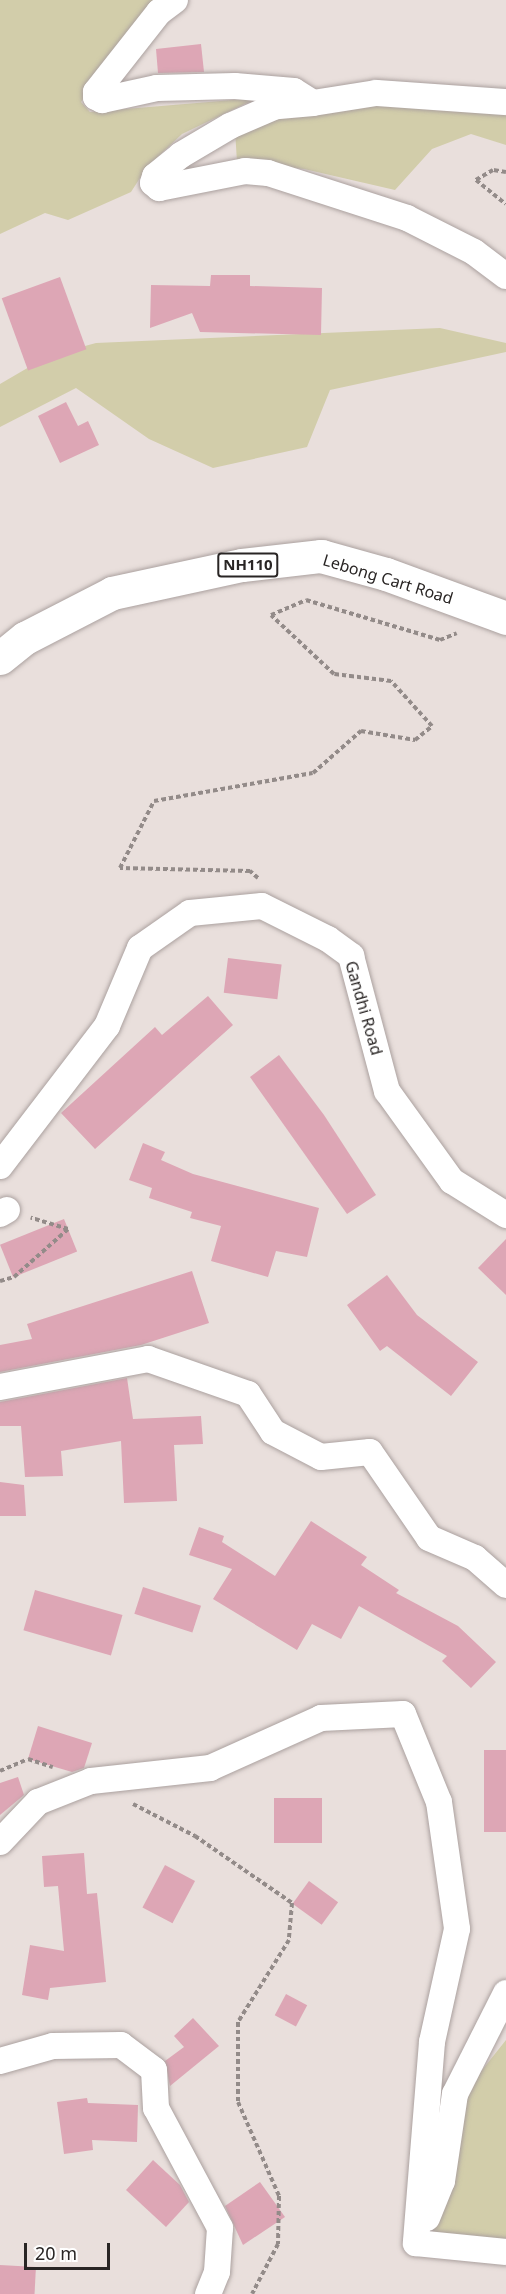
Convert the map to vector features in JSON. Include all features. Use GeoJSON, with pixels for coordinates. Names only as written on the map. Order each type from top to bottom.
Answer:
{"type":"FeatureCollection","features":[{"type":"Feature","properties":{"kind":"highway","name":"Lebong Cart Road"},"geometry":{"type":"LineString","coordinates":[[0,658],[25,638],[112,593],[242,566],[321,556],[504,617]]}},
{"type":"Feature","properties":{"kind":"street"},"geometry":{"type":"LineString","coordinates":[[175,0],[159,12],[96,92],[96,97],[102,100],[158,88],[235,86],[294,91],[312,103]]}},
{"type":"Feature","properties":{"kind":"street"},"geometry":{"type":"LineString","coordinates":[[506,102],[376,93],[276,106],[230,126],[181,155],[155,176],[153,183],[168,189],[245,171],[268,173],[407,218],[474,252],[506,276]]}},
{"type":"Feature","properties":{"kind":"street","name":"Gandhi Road"},"geometry":{"type":"LineString","coordinates":[[0,1166],[107,1026],[141,948],[190,913],[262,906],[328,939],[351,956],[387,1091],[452,1181],[506,1215]]}},
{"type":"Feature","properties":{"kind":"street"},"geometry":{"type":"LineString","coordinates":[[0,1387],[34,1383],[148,1359],[248,1394],[273,1432],[321,1457],[370,1452],[429,1538],[475,1558],[506,1585]]}},
{"type":"Feature","properties":{"kind":"street"},"geometry":{"type":"LineString","coordinates":[[0,1842],[38,1802],[91,1781],[210,1768],[321,1718],[403,1714],[439,1802],[457,1929],[432,2042],[416,2243]]}},
{"type":"Feature","properties":{"kind":"street"},"geometry":{"type":"LineString","coordinates":[[416,2243],[442,2181],[455,2094],[506,1993]]}},
{"type":"Feature","properties":{"kind":"street"},"geometry":{"type":"LineString","coordinates":[[0,2061],[53,2046],[121,2045],[154,2070],[156,2108],[220,2228],[217,2272],[208,2294]]}},
{"type":"Feature","properties":{"kind":"street"},"geometry":{"type":"LineString","coordinates":[[416,2243],[506,2252]]}},
{"type":"Feature","properties":{"kind":"path"},"geometry":{"type":"LineString","coordinates":[[506,172],[493,170],[476,180],[506,204]]}},
{"type":"Feature","properties":{"kind":"path"},"geometry":{"type":"LineString","coordinates":[[267,886],[250,871],[120,868],[154,801],[313,773],[361,731],[416,740],[432,726],[391,681],[334,674],[271,615],[306,600],[440,640],[504,617]]}},
{"type":"Feature","properties":{"kind":"path"},"geometry":{"type":"LineString","coordinates":[[0,1281],[14,1277],[68,1229],[4,1212]]}},
{"type":"Feature","properties":{"kind":"path"},"geometry":{"type":"LineString","coordinates":[[91,1781],[195,1836],[292,1903],[289,1940],[238,2022],[238,2102],[279,2196],[278,2244],[252,2294]]}},
{"type":"Feature","properties":{"kind":"shaded area"},"geometry":{"type":"Polygon","coordinates":[[[0,0],[159,0],[150,7],[81,102],[90,112],[257,98],[182,134],[147,167],[131,192],[68,220],[45,213],[0,234],[0,0]]]}},
{"type":"Feature","properties":{"kind":"shaded area"},"geometry":{"type":"Polygon","coordinates":[[[380,99],[506,109],[506,145],[471,134],[432,149],[395,190],[304,169],[237,162],[235,130],[279,113],[380,99]]]}},
{"type":"Feature","properties":{"kind":"shaded area"},"geometry":{"type":"Polygon","coordinates":[[[440,328],[506,343],[506,352],[330,390],[307,447],[213,468],[149,439],[76,388],[0,427],[0,384],[48,356],[96,343],[440,328]]]}},
{"type":"Feature","properties":{"kind":"shaded area"},"geometry":{"type":"Polygon","coordinates":[[[506,2040],[506,2247],[430,2238],[452,2180],[463,2094],[506,2040]]]}},
{"type":"Feature","properties":{"kind":"building"},"geometry":{"type":"Polygon","coordinates":[[[201,44],[204,72],[158,73],[156,49],[201,44]]]}},
{"type":"Feature","properties":{"kind":"building"},"geometry":{"type":"Polygon","coordinates":[[[211,275],[250,275],[250,286],[322,288],[321,335],[200,332],[192,313],[150,328],[151,285],[210,286],[211,275]]]}},
{"type":"Feature","properties":{"kind":"building"},"geometry":{"type":"Polygon","coordinates":[[[60,277],[86,349],[28,371],[2,298],[60,277]]]}},
{"type":"Feature","properties":{"kind":"building"},"geometry":{"type":"Polygon","coordinates":[[[66,402],[78,426],[88,421],[99,445],[60,463],[38,416],[66,402]]]}},
{"type":"Feature","properties":{"kind":"building"},"geometry":{"type":"Polygon","coordinates":[[[228,958],[282,965],[277,999],[224,993],[228,958]]]}},
{"type":"Feature","properties":{"kind":"building"},"geometry":{"type":"Polygon","coordinates":[[[208,996],[233,1025],[95,1149],[61,1113],[155,1027],[162,1035],[208,996]]]}},
{"type":"Feature","properties":{"kind":"building"},"geometry":{"type":"Polygon","coordinates":[[[279,1055],[324,1115],[376,1195],[347,1214],[250,1077],[279,1055]]]}},
{"type":"Feature","properties":{"kind":"building"},"geometry":{"type":"Polygon","coordinates":[[[143,1143],[165,1152],[161,1160],[193,1174],[319,1208],[307,1257],[276,1251],[268,1277],[211,1261],[221,1226],[190,1218],[192,1212],[149,1198],[152,1188],[129,1180],[143,1143]]]}},
{"type":"Feature","properties":{"kind":"building"},"geometry":{"type":"Polygon","coordinates":[[[64,1219],[77,1251],[13,1277],[0,1245],[64,1219]]]}},
{"type":"Feature","properties":{"kind":"building"},"geometry":{"type":"Polygon","coordinates":[[[506,1239],[506,1295],[478,1268],[506,1239]]]}},
{"type":"Feature","properties":{"kind":"building"},"geometry":{"type":"Polygon","coordinates":[[[192,1271],[209,1323],[141,1345],[0,1372],[0,1345],[32,1339],[27,1324],[192,1271]]]}},
{"type":"Feature","properties":{"kind":"building"},"geometry":{"type":"Polygon","coordinates":[[[387,1275],[417,1315],[478,1362],[451,1396],[387,1346],[380,1351],[347,1305],[387,1275]]]}},
{"type":"Feature","properties":{"kind":"building"},"geometry":{"type":"Polygon","coordinates":[[[127,1378],[133,1419],[201,1416],[203,1444],[174,1445],[177,1501],[124,1503],[121,1441],[61,1451],[63,1476],[25,1477],[21,1426],[0,1426],[0,1402],[127,1378]]]}},
{"type":"Feature","properties":{"kind":"building"},"geometry":{"type":"Polygon","coordinates":[[[0,1482],[24,1485],[26,1516],[0,1516],[0,1482]]]}},
{"type":"Feature","properties":{"kind":"building"},"geometry":{"type":"Polygon","coordinates":[[[311,1521],[367,1557],[361,1565],[399,1590],[396,1593],[458,1626],[496,1662],[471,1688],[442,1661],[447,1656],[359,1606],[341,1639],[312,1624],[297,1650],[213,1599],[232,1569],[189,1555],[199,1527],[224,1536],[222,1542],[275,1576],[311,1521]]]}},
{"type":"Feature","properties":{"kind":"building"},"geometry":{"type":"Polygon","coordinates":[[[143,1587],[201,1606],[192,1632],[134,1614],[143,1587]]]}},
{"type":"Feature","properties":{"kind":"building"},"geometry":{"type":"Polygon","coordinates":[[[35,1590],[122,1615],[111,1655],[23,1630],[35,1590]]]}},
{"type":"Feature","properties":{"kind":"building"},"geometry":{"type":"Polygon","coordinates":[[[38,1726],[92,1743],[84,1768],[72,1772],[28,1759],[38,1726]]]}},
{"type":"Feature","properties":{"kind":"building"},"geometry":{"type":"Polygon","coordinates":[[[484,1750],[506,1750],[506,1832],[484,1832],[484,1750]]]}},
{"type":"Feature","properties":{"kind":"building"},"geometry":{"type":"Polygon","coordinates":[[[18,1777],[24,1795],[0,1815],[0,1783],[18,1777]]]}},
{"type":"Feature","properties":{"kind":"building"},"geometry":{"type":"Polygon","coordinates":[[[274,1798],[322,1798],[322,1843],[274,1843],[274,1798]]]}},
{"type":"Feature","properties":{"kind":"building"},"geometry":{"type":"Polygon","coordinates":[[[84,1853],[87,1894],[97,1893],[106,1982],[50,1988],[48,2000],[22,1995],[30,1945],[64,1951],[58,1886],[44,1887],[42,1856],[84,1853]]]}},
{"type":"Feature","properties":{"kind":"building"},"geometry":{"type":"Polygon","coordinates":[[[165,1865],[195,1881],[172,1923],[142,1907],[165,1865]]]}},
{"type":"Feature","properties":{"kind":"building"},"geometry":{"type":"Polygon","coordinates":[[[309,1881],[338,1902],[322,1925],[293,1904],[309,1881]]]}},
{"type":"Feature","properties":{"kind":"building"},"geometry":{"type":"Polygon","coordinates":[[[286,1994],[307,2005],[296,2026],[275,2015],[286,1994]]]}},
{"type":"Feature","properties":{"kind":"building"},"geometry":{"type":"Polygon","coordinates":[[[193,2018],[219,2046],[170,2086],[165,2061],[184,2047],[174,2036],[193,2018]]]}},
{"type":"Feature","properties":{"kind":"building"},"geometry":{"type":"Polygon","coordinates":[[[87,2098],[88,2103],[138,2105],[137,2142],[92,2140],[93,2150],[64,2154],[57,2102],[87,2098]]]}},
{"type":"Feature","properties":{"kind":"building"},"geometry":{"type":"Polygon","coordinates":[[[153,2160],[180,2185],[189,2202],[166,2227],[126,2190],[153,2160]]]}},
{"type":"Feature","properties":{"kind":"building"},"geometry":{"type":"Polygon","coordinates":[[[260,2182],[285,2217],[243,2245],[225,2206],[260,2182]]]}},
{"type":"Feature","properties":{"kind":"building"},"geometry":{"type":"Polygon","coordinates":[[[0,2265],[36,2267],[35,2294],[0,2294],[0,2265]]]}}]}
